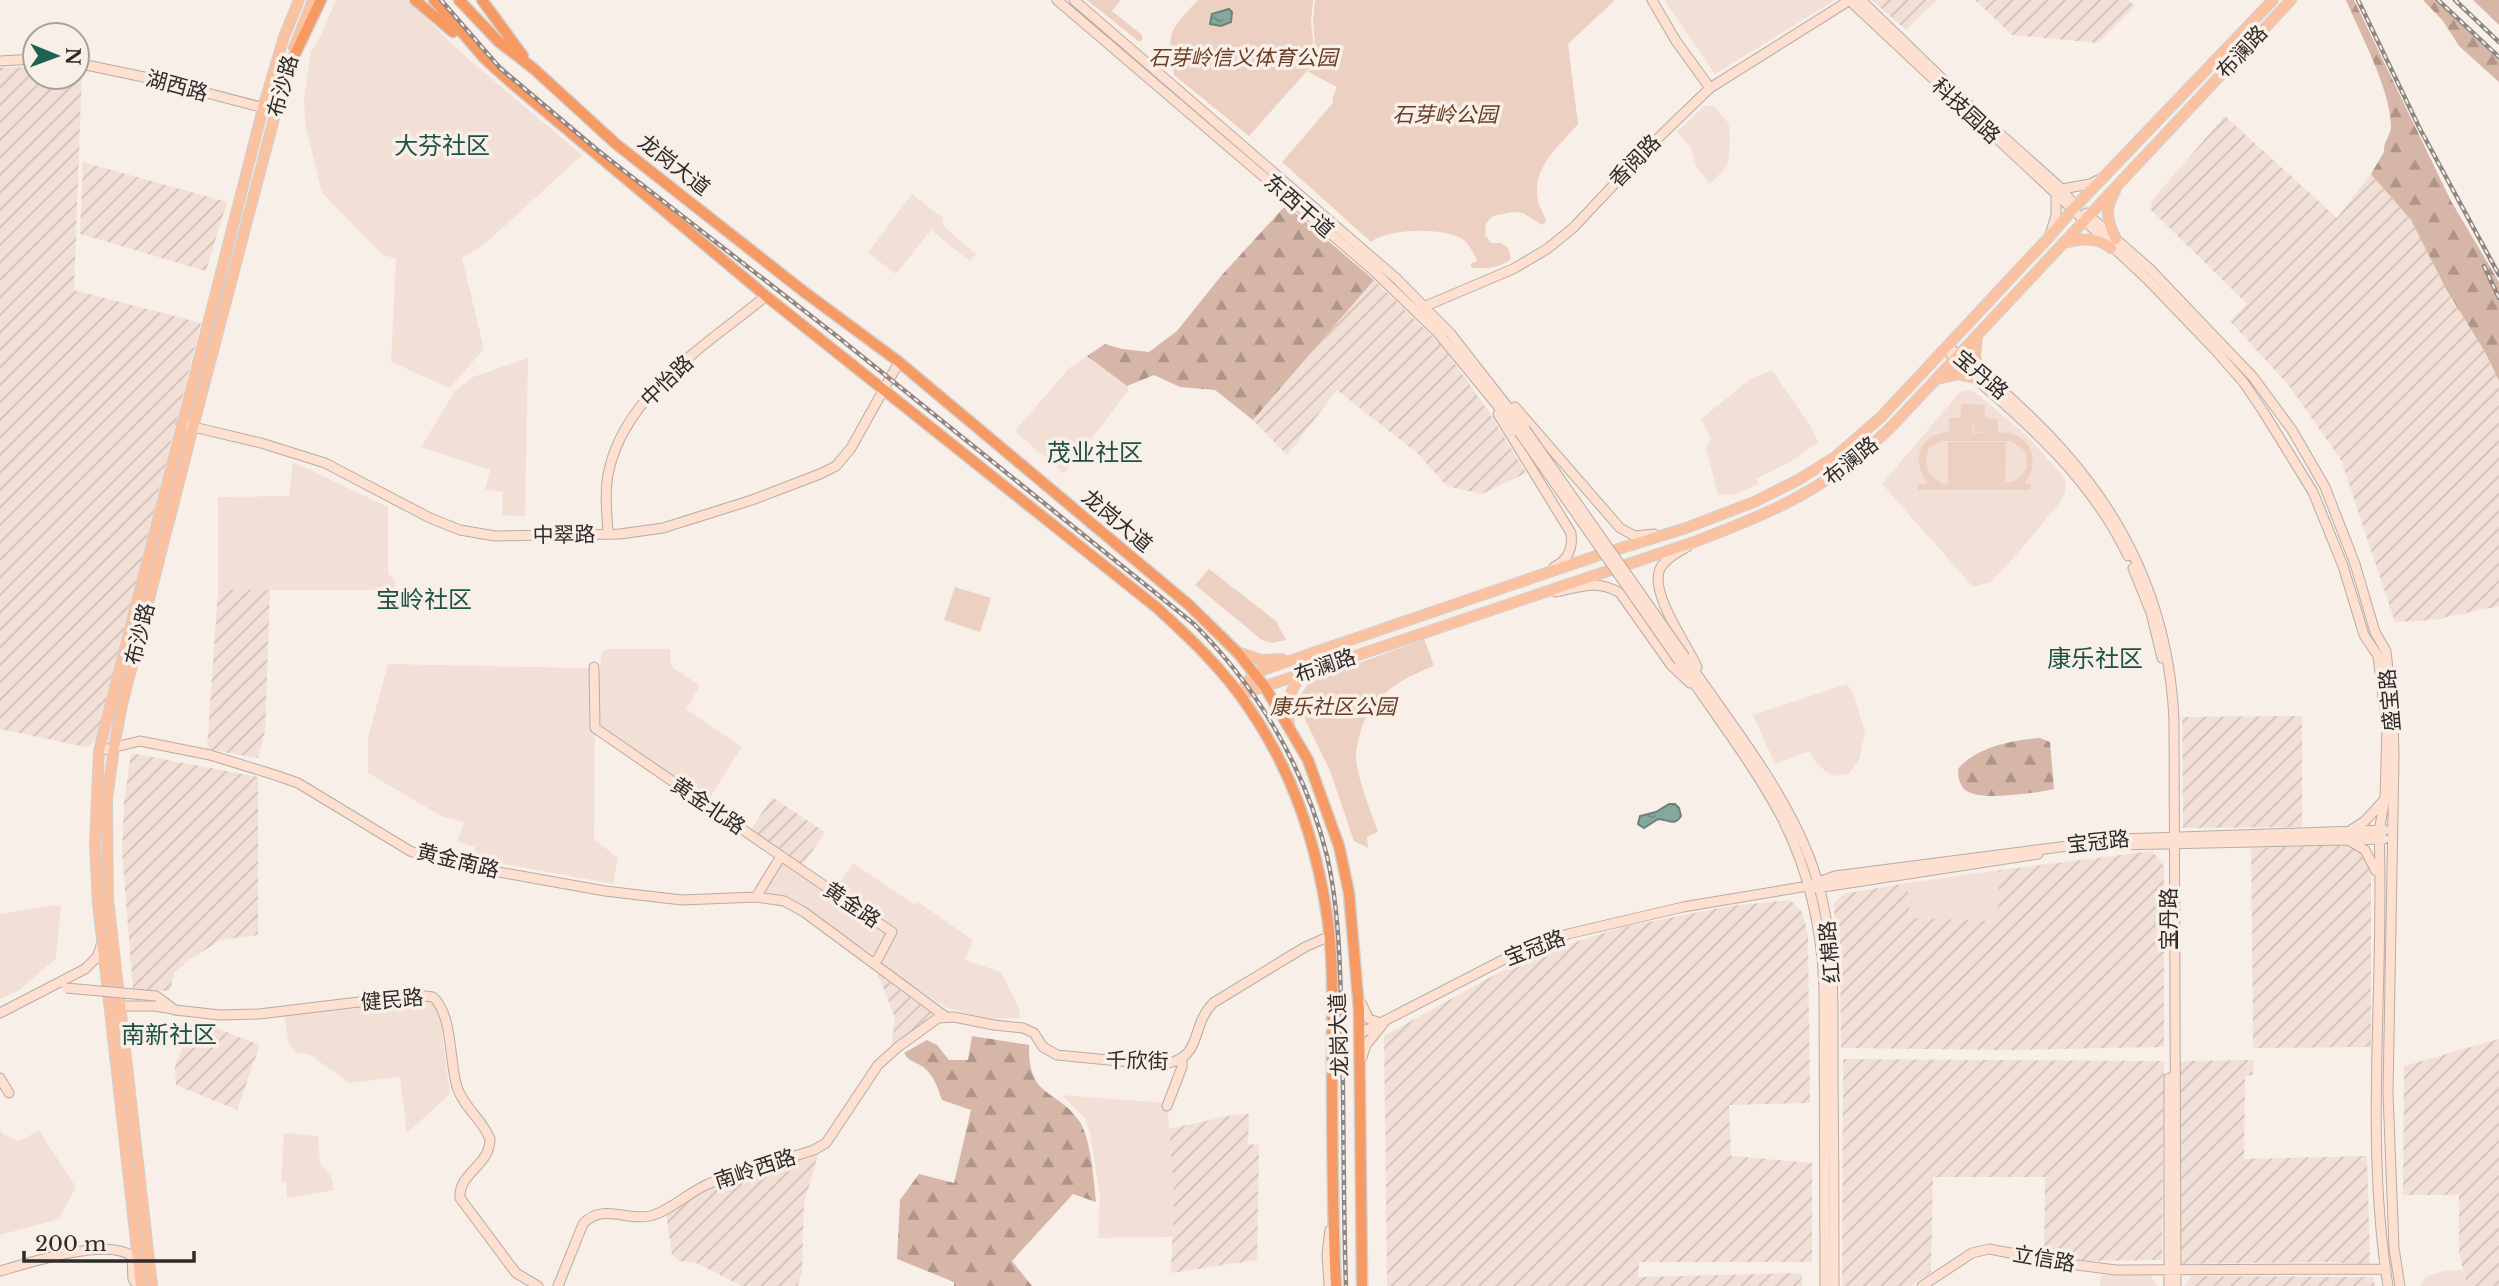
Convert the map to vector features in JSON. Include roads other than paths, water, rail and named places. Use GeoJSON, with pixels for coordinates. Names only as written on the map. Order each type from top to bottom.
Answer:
{"type":"FeatureCollection","features":[{"type":"Feature","properties":{"kind":"highway"},"geometry":{"type":"LineString","coordinates":[[286,73],[321,0]]}},
{"type":"Feature","properties":{"kind":"highway","name":"龙岗大道"},"geometry":{"type":"LineString","coordinates":[[434,0],[481,55],[514,85],[766,296],[1156,607],[1189,637],[1239,695],[1285,772],[1301,812],[1315,855],[1330,936],[1332,1208],[1336,1286]]}},
{"type":"Feature","properties":{"kind":"highway","name":"龙岗大道"},"geometry":{"type":"LineString","coordinates":[[459,0],[498,41],[534,69],[616,144],[803,291],[899,362],[1189,605],[1237,652],[1265,687],[1308,760],[1339,846],[1349,893],[1359,1034],[1362,1286]]}},
{"type":"Feature","properties":{"kind":"highway"},"geometry":{"type":"LineString","coordinates":[[482,0],[534,69]]}},
{"type":"Feature","properties":{"kind":"highway"},"geometry":{"type":"LineString","coordinates":[[421,2],[444,14]]}},
{"type":"Feature","properties":{"kind":"highway"},"geometry":{"type":"LineString","coordinates":[[421,2],[481,55]]}},
{"type":"Feature","properties":{"kind":"main road","name":"布沙路"},"geometry":{"type":"LineString","coordinates":[[141,1284],[102,943],[95,845],[99,751],[263,108],[284,37],[299,0]]}},
{"type":"Feature","properties":{"kind":"main road","name":"布沙路"},"geometry":{"type":"LineString","coordinates":[[152,1286],[108,899],[107,799],[114,747],[193,426],[286,73],[313,0]]}},
{"type":"Feature","properties":{"kind":"main road","name":"东西干道"},"geometry":{"type":"LineString","coordinates":[[1058,0],[1420,308]]}},
{"type":"Feature","properties":{"kind":"main road","name":"东西干道"},"geometry":{"type":"LineString","coordinates":[[1074,0],[1397,279],[1522,430],[1682,659]]}},
{"type":"Feature","properties":{"kind":"main road"},"geometry":{"type":"LineString","coordinates":[[1652,0],[1683,51],[1710,88]]}},
{"type":"Feature","properties":{"kind":"main road","name":"香阅路"},"geometry":{"type":"LineString","coordinates":[[1420,308],[1503,274],[1547,249],[1573,228],[1653,143],[1710,88],[1850,0]]}},
{"type":"Feature","properties":{"kind":"main road","name":"科技园路"},"geometry":{"type":"LineString","coordinates":[[1850,0],[2086,218]]}},
{"type":"Feature","properties":{"kind":"main road","name":"科技园路"},"geometry":{"type":"LineString","coordinates":[[1861,0],[2059,192]]}},
{"type":"Feature","properties":{"kind":"main road","name":"布澜路"},"geometry":{"type":"LineString","coordinates":[[1254,673],[1686,528],[1755,502],[1835,457],[1867,430],[2074,207],[2273,0]]}},
{"type":"Feature","properties":{"kind":"main road","name":"布澜路"},"geometry":{"type":"LineString","coordinates":[[1239,695],[1694,542],[1761,517],[1821,485],[1866,452],[2291,0]]}},
{"type":"Feature","properties":{"kind":"main road"},"geometry":{"type":"LineString","coordinates":[[0,61],[21,60]]}},
{"type":"Feature","properties":{"kind":"main road","name":"湖西路"},"geometry":{"type":"LineString","coordinates":[[91,66],[276,111]]}},
{"type":"Feature","properties":{"kind":"main road"},"geometry":{"type":"LineString","coordinates":[[2063,243],[2091,239],[2113,243],[2107,212],[2110,199],[2122,178]]}},
{"type":"Feature","properties":{"kind":"main road"},"geometry":{"type":"LineString","coordinates":[[2049,237],[2059,192],[2102,179],[2109,192]]}},
{"type":"Feature","properties":{"kind":"main road","name":"盛宝路"},"geometry":{"type":"LineString","coordinates":[[2086,218],[2113,243],[2244,383],[2313,492],[2343,566],[2364,635],[2378,656],[2387,729],[2385,799],[2379,835],[2376,1104],[2379,1216],[2388,1286]]}},
{"type":"Feature","properties":{"kind":"main road","name":"盛宝路"},"geometry":{"type":"LineString","coordinates":[[2113,243],[2150,269],[2253,377],[2292,430],[2325,487],[2355,564],[2375,632],[2386,651],[2393,712],[2388,1093],[2393,1235],[2400,1286]]}},
{"type":"Feature","properties":{"kind":"main road","name":"中怡路"},"geometry":{"type":"LineString","coordinates":[[608,534],[608,471],[618,440],[642,402],[666,378],[766,296]]}},
{"type":"Feature","properties":{"kind":"main road"},"geometry":{"type":"LineString","coordinates":[[1934,381],[1950,374],[1977,375],[1974,348],[1979,332]]}},
{"type":"Feature","properties":{"kind":"main road","name":"宝丹路"},"geometry":{"type":"LineString","coordinates":[[1947,346],[2077,475],[2112,527],[2142,588],[2157,636],[2169,721],[2172,840],[2172,1270],[2169,1286]]}},
{"type":"Feature","properties":{"kind":"main road"},"geometry":{"type":"LineString","coordinates":[[1465,358],[1629,535],[1644,536],[1686,528]]}},
{"type":"Feature","properties":{"kind":"main road"},"geometry":{"type":"LineString","coordinates":[[1465,358],[1571,533],[1572,547],[1564,562],[1519,582]]}},
{"type":"Feature","properties":{"kind":"main road","name":"中翠路"},"geometry":{"type":"LineString","coordinates":[[181,424],[287,450],[326,463],[430,518],[460,530],[495,536],[608,534],[663,528],[752,500],[836,466],[851,448],[899,362]]}},
{"type":"Feature","properties":{"kind":"main road"},"geometry":{"type":"LineString","coordinates":[[1904,391],[1915,401]]}},
{"type":"Feature","properties":{"kind":"main road"},"geometry":{"type":"LineString","coordinates":[[1694,542],[1665,561],[1659,569],[1657,579],[1661,597],[1690,653],[1701,688]]}},
{"type":"Feature","properties":{"kind":"main road"},"geometry":{"type":"LineString","coordinates":[[1523,599],[1588,585],[1611,588],[1627,601],[1680,675],[1701,688]]}},
{"type":"Feature","properties":{"kind":"main road"},"geometry":{"type":"LineString","coordinates":[[1380,629],[1386,646]]}},
{"type":"Feature","properties":{"kind":"main road"},"geometry":{"type":"LineString","coordinates":[[1237,652],[1261,660],[1293,659]]}},
{"type":"Feature","properties":{"kind":"main road","name":"红棉路"},"geometry":{"type":"LineString","coordinates":[[1682,659],[1780,799],[1801,839],[1829,926],[1833,971],[1834,1286]]}},
{"type":"Feature","properties":{"kind":"main road","name":"黄金北路"},"geometry":{"type":"LineString","coordinates":[[594,667],[595,728],[781,856]]}},
{"type":"Feature","properties":{"kind":"main road"},"geometry":{"type":"LineString","coordinates":[[1239,695],[1254,673]]}},
{"type":"Feature","properties":{"kind":"main road"},"geometry":{"type":"LineString","coordinates":[[1289,727],[1286,704],[1302,674]]}},
{"type":"Feature","properties":{"kind":"main road","name":"黄金南路"},"geometry":{"type":"LineString","coordinates":[[99,751],[140,741],[210,755],[275,775],[298,783],[410,850],[454,864],[605,891],[682,900],[756,897],[784,901],[804,912],[875,964]]}},
{"type":"Feature","properties":{"kind":"main road"},"geometry":{"type":"LineString","coordinates":[[2379,880],[2374,864],[2365,850],[2347,835],[2365,821],[2385,799]]}},
{"type":"Feature","properties":{"kind":"main road","name":"宝冠路"},"geometry":{"type":"LineString","coordinates":[[1359,1034],[1539,943],[1696,904],[2103,846],[2172,840],[2391,835]]}},
{"type":"Feature","properties":{"kind":"main road"},"geometry":{"type":"LineString","coordinates":[[756,897],[781,856]]}},
{"type":"Feature","properties":{"kind":"main road","name":"黄金路"},"geometry":{"type":"LineString","coordinates":[[781,856],[892,932],[875,964]]}},
{"type":"Feature","properties":{"kind":"main road","name":"红棉路"},"geometry":{"type":"LineString","coordinates":[[1815,885],[1824,981],[1825,1286]]}},
{"type":"Feature","properties":{"kind":"main road","name":"千欣街"},"geometry":{"type":"LineString","coordinates":[[946,1017],[1023,1028],[1034,1033],[1050,1052],[1069,1058],[1160,1065],[1188,1055],[1213,1003],[1307,946],[1330,936]]}},
{"type":"Feature","properties":{"kind":"main road"},"geometry":{"type":"LineString","coordinates":[[0,1013],[85,969],[97,957],[102,943]]}},
{"type":"Feature","properties":{"kind":"main road"},"geometry":{"type":"LineString","coordinates":[[875,964],[946,1017]]}},
{"type":"Feature","properties":{"kind":"main road"},"geometry":{"type":"LineString","coordinates":[[85,969],[98,969],[106,975]]}},
{"type":"Feature","properties":{"kind":"main road","name":"健民路"},"geometry":{"type":"LineString","coordinates":[[55,985],[156,996],[175,1010],[198,1014],[259,1014],[398,996],[433,997],[444,1013],[457,1087],[464,1104],[490,1139],[486,1156],[462,1182],[460,1198],[516,1273],[538,1286]]}},
{"type":"Feature","properties":{"kind":"main road"},"geometry":{"type":"LineString","coordinates":[[1357,988],[1365,1013],[1374,1022],[1383,1024],[1366,1045],[1360,1076]]}},
{"type":"Feature","properties":{"kind":"main road"},"geometry":{"type":"LineString","coordinates":[[120,1006],[154,1006],[175,1010]]}},
{"type":"Feature","properties":{"kind":"main road","name":"南岭西路"},"geometry":{"type":"LineString","coordinates":[[558,1286],[583,1224],[588,1218],[602,1213],[648,1216],[667,1209],[708,1184],[814,1150],[826,1143],[878,1065],[925,1026],[946,1017]]}},
{"type":"Feature","properties":{"kind":"main road"},"geometry":{"type":"LineString","coordinates":[[1167,1106],[1182,1067],[1182,1059]]}},
{"type":"Feature","properties":{"kind":"main road"},"geometry":{"type":"LineString","coordinates":[[0,1078],[9,1093]]}},
{"type":"Feature","properties":{"kind":"main road"},"geometry":{"type":"LineString","coordinates":[[1329,1286],[1328,1254],[1332,1208]]}},
{"type":"Feature","properties":{"kind":"main road"},"geometry":{"type":"LineString","coordinates":[[1362,1224],[1368,1286]]}},
{"type":"Feature","properties":{"kind":"main road","name":"立信路"},"geometry":{"type":"LineString","coordinates":[[1922,1286],[1972,1253],[1989,1249],[2093,1268],[2386,1269]]}},
{"type":"Feature","properties":{"kind":"main road"},"geometry":{"type":"LineString","coordinates":[[0,1271],[71,1252],[122,1252],[132,1256],[134,1279],[141,1284]]}},
{"type":"Feature","properties":{"kind":"main road","name":"宝丹路"},"geometry":{"type":"LineString","coordinates":[[2172,1270],[2176,1286]]}},
{"type":"Feature","properties":{"kind":"water"},"geometry":{"type":"Polygon","coordinates":[[[1229,9],[1232,12],[1231,22],[1221,26],[1210,24],[1212,14],[1229,9]]]}},
{"type":"Feature","properties":{"kind":"water"},"geometry":{"type":"Polygon","coordinates":[[[1669,804],[1675,804],[1679,808],[1681,816],[1676,821],[1658,819],[1644,828],[1638,824],[1640,816],[1656,812],[1669,804]]]}},
{"type":"Feature","properties":{"kind":"railway"},"geometry":{"type":"LineString","coordinates":[[441,0],[500,68],[596,149],[838,337],[1194,624],[1239,675],[1276,731],[1292,761],[1318,823],[1331,878],[1341,987],[1346,1286]]}},
{"type":"Feature","properties":{"kind":"railway"},"geometry":{"type":"LineString","coordinates":[[2358,0],[2420,129],[2499,275]]}},
{"type":"Feature","properties":{"kind":"railway"},"geometry":{"type":"LineString","coordinates":[[2438,0],[2499,57]]}},
{"type":"Feature","properties":{"kind":"railway"},"geometry":{"type":"LineString","coordinates":[[2455,0],[2499,42]]}},
{"type":"Feature","properties":{"kind":"railway"},"geometry":{"type":"LineString","coordinates":[[2484,266],[2499,298]]}},
{"type":"Feature","properties":{"kind":"district","name":"大芬社区"},"geometry":{"type":"Point","coordinates":[442,145]}},
{"type":"Feature","properties":{"kind":"district","name":"茂业社区"},"geometry":{"type":"Point","coordinates":[1095,452]}},
{"type":"Feature","properties":{"kind":"district","name":"宝岭社区"},"geometry":{"type":"Point","coordinates":[424,599]}},
{"type":"Feature","properties":{"kind":"district","name":"康乐社区"},"geometry":{"type":"Point","coordinates":[2095,658]}},
{"type":"Feature","properties":{"kind":"district","name":"南新社区"},"geometry":{"type":"Point","coordinates":[169,1034]}},
{"type":"Feature","properties":{"kind":"park label","name":"石芽岭信义体育公园"},"geometry":{"type":"Point","coordinates":[1243,58]}},
{"type":"Feature","properties":{"kind":"park label","name":"石芽岭公园"},"geometry":{"type":"Point","coordinates":[1445,115]}},
{"type":"Feature","properties":{"kind":"park label","name":"康乐社区公园"},"geometry":{"type":"Point","coordinates":[1333,707]}}]}
